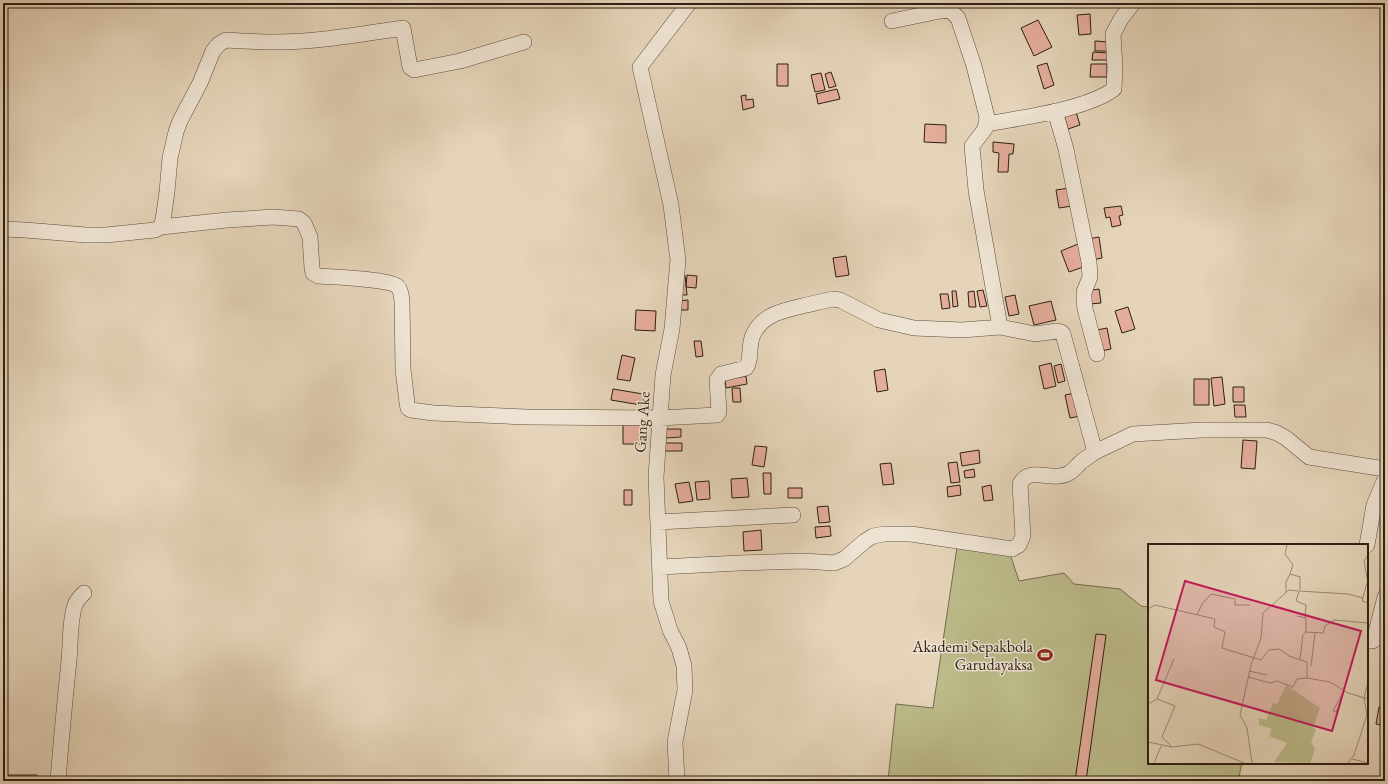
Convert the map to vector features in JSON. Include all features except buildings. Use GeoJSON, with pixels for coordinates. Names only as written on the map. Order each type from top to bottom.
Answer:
{"type":"FeatureCollection","features":[{"type":"Feature","properties":{"kind":"street","name":"Gang Ake"},"geometry":{"type":"LineString","coordinates":[[677,781],[675,742],[685,690],[684,666],[679,648],[670,630],[662,601],[656,477],[659,418],[664,375],[672,329],[678,260],[671,205],[640,67],[689,3]]}},
{"type":"Feature","properties":{"kind":"street"},"geometry":{"type":"LineString","coordinates":[[987,124],[1055,111],[1086,103],[1114,89],[1115,68],[1113,34],[1121,19],[1133,3]]}},
{"type":"Feature","properties":{"kind":"street"},"geometry":{"type":"LineString","coordinates":[[892,21],[954,9],[958,18],[974,66],[988,117],[985,129],[972,146],[976,190],[1000,327]]}},
{"type":"Feature","properties":{"kind":"street"},"geometry":{"type":"LineString","coordinates":[[161,227],[167,192],[170,158],[176,132],[180,121],[200,83],[213,51],[216,46],[222,42],[226,40],[276,42],[308,40],[403,28],[410,67],[414,70],[460,61],[524,42]]}},
{"type":"Feature","properties":{"kind":"street"},"geometry":{"type":"LineString","coordinates":[[1055,111],[1066,149],[1089,262],[1090,277],[1084,292],[1084,299],[1085,309],[1097,354]]}},
{"type":"Feature","properties":{"kind":"street"},"geometry":{"type":"LineString","coordinates":[[3,230],[25,230],[86,236],[155,230],[161,227],[227,220],[274,217],[299,219],[304,223],[310,237],[313,273],[318,276],[365,279],[396,285],[400,289],[402,300],[404,369],[408,408],[411,410],[434,413],[527,417],[659,418],[717,415],[719,412],[717,394],[718,377],[721,374],[746,368],[748,365],[749,348],[752,336],[758,325],[776,313],[833,299],[840,300],[879,320],[914,328],[962,330],[1000,327],[1028,334],[1057,331],[1063,334],[1094,452]]}},
{"type":"Feature","properties":{"kind":"street"},"geometry":{"type":"LineString","coordinates":[[660,567],[739,562],[804,561],[834,563],[844,559],[865,541],[874,536],[884,534],[911,534],[1012,549],[1019,545],[1023,536],[1020,484],[1023,478],[1030,475],[1066,475],[1094,452],[1133,434],[1202,430],[1267,430],[1286,438],[1309,456],[1385,469]]}},
{"type":"Feature","properties":{"kind":"street"},"geometry":{"type":"LineString","coordinates":[[1367,544],[1374,506],[1385,479]]}},
{"type":"Feature","properties":{"kind":"street"},"geometry":{"type":"LineString","coordinates":[[658,522],[793,515]]}},
{"type":"Feature","properties":{"kind":"street"},"geometry":{"type":"LineString","coordinates":[[58,781],[64,702],[71,647],[70,630],[75,606],[78,599],[84,593]]}},
{"type":"Feature","properties":{"kind":"street"},"geometry":{"type":"LineString","coordinates":[[1368,641],[1374,640],[1385,597]]}},
{"type":"Feature","properties":{"kind":"shaded area","name":"Akademi Sepakbola Garudayaksa"},"geometry":{"type":"Polygon","coordinates":[[[957,547],[1010,554],[1019,581],[1064,573],[1074,584],[1120,589],[1141,606],[1148,607],[1148,764],[1242,764],[1238,781],[888,781],[896,704],[933,708],[957,547]]]}},
{"type":"Feature","properties":{"kind":"place","name":"Akademi Sepakbola Garudayaksa"},"geometry":{"type":"Point","coordinates":[1045,655]}}]}
